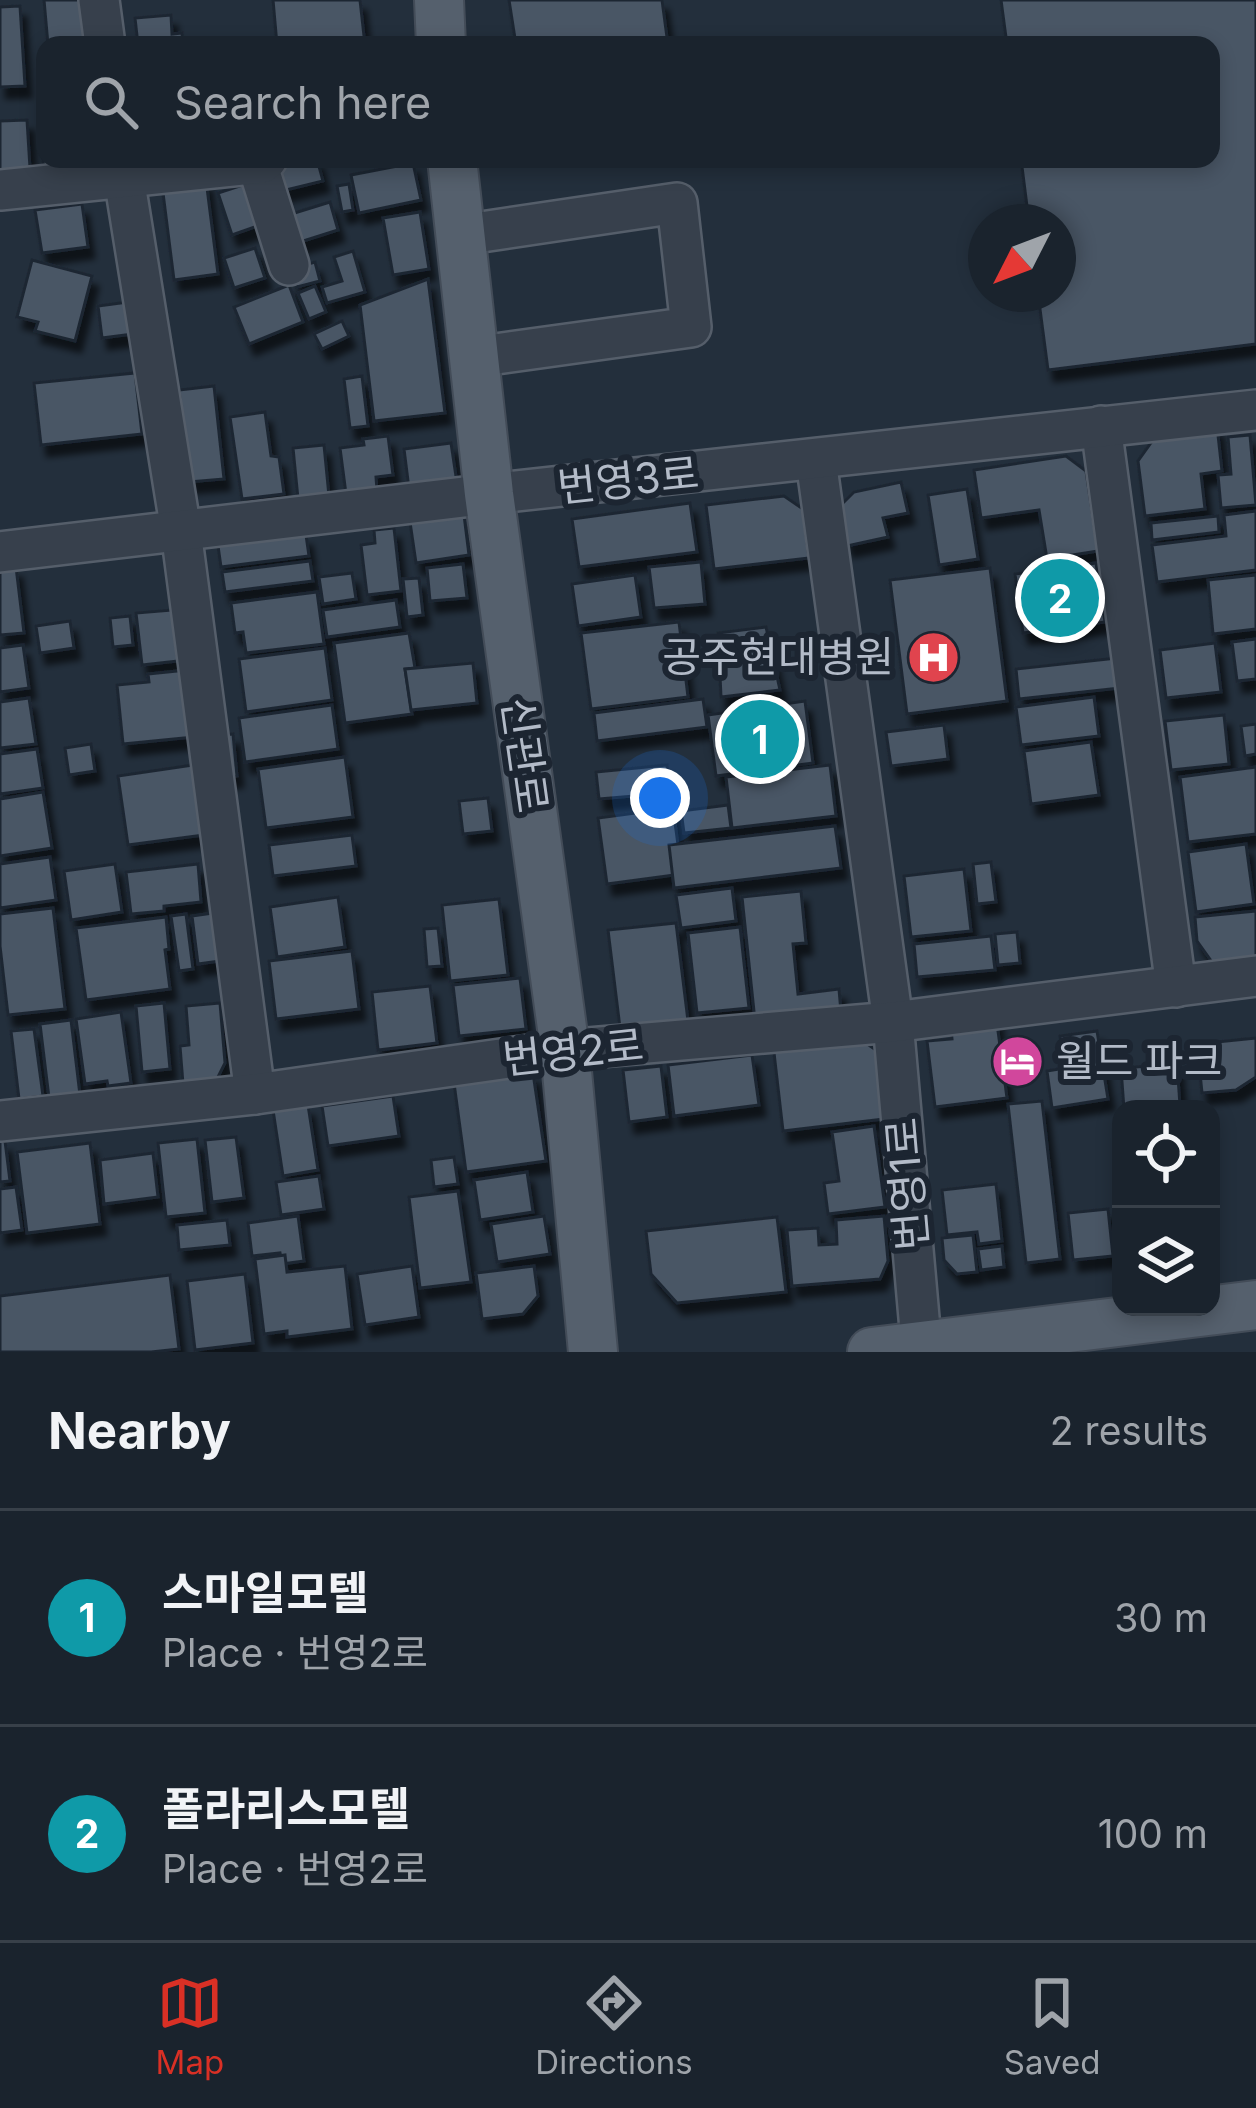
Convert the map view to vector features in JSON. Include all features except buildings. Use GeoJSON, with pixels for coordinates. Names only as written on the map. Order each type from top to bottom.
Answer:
{"type":"FeatureCollection","features":[{"type":"Feature","properties":{"kind":"main road"},"geometry":{"type":"LineString","coordinates":[[439,0],[441,36]]}},
{"type":"Feature","properties":{"kind":"main road","name":"신관로"},"geometry":{"type":"LineString","coordinates":[[453,168],[489,494],[565,1050],[593,1352]]}},
{"type":"Feature","properties":{"kind":"main road"},"geometry":{"type":"LineString","coordinates":[[872,1352],[1256,1305]]}},
{"type":"Feature","properties":{"kind":"street"},"geometry":{"type":"LineString","coordinates":[[99,0],[104,36]]}},
{"type":"Feature","properties":{"kind":"street"},"geometry":{"type":"LineString","coordinates":[[0,190],[123,168],[181,531],[255,1094]]}},
{"type":"Feature","properties":{"kind":"street"},"geometry":{"type":"LineString","coordinates":[[264,168],[289,265]]}},
{"type":"Feature","properties":{"kind":"street"},"geometry":{"type":"LineString","coordinates":[[461,235],[677,203],[692,327],[475,357]]}},
{"type":"Feature","properties":{"kind":"street","name":"번영3로"},"geometry":{"type":"LineString","coordinates":[[0,552],[1256,410]]}},
{"type":"Feature","properties":{"kind":"street"},"geometry":{"type":"LineString","coordinates":[[1101,426],[1176,987]]}},
{"type":"Feature","properties":{"kind":"street"},"geometry":{"type":"LineString","coordinates":[[816,460],[893,1022]]}},
{"type":"Feature","properties":{"kind":"street","name":"번영2로"},"geometry":{"type":"LineString","coordinates":[[0,1121],[255,1094],[565,1050],[893,1022],[1256,976]]}},
{"type":"Feature","properties":{"kind":"street","name":"번영1로"},"geometry":{"type":"LineString","coordinates":[[893,1022],[921,1349]]}},
{"type":"Feature","properties":{"kind":"place","name":"폴라리스모텔"},"geometry":{"type":"Point","coordinates":[1060,598]}},
{"type":"Feature","properties":{"kind":"place","name":"공주현대병원"},"geometry":{"type":"Point","coordinates":[933,657]}},
{"type":"Feature","properties":{"kind":"place","name":"스마일모텔"},"geometry":{"type":"Point","coordinates":[760,739]}},
{"type":"Feature","properties":{"kind":"place","name":"월드 파크"},"geometry":{"type":"Point","coordinates":[1017,1061]}}]}
